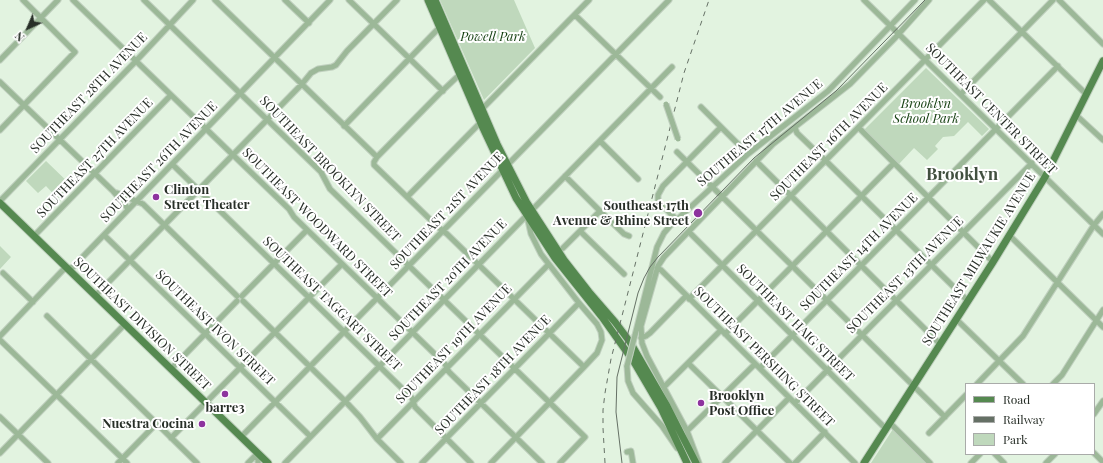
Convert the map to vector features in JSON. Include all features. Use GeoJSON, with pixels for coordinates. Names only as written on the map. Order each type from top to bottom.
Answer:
{"type":"FeatureCollection","features":[{"type":"Feature","properties":{"kind":"main road"},"geometry":{"type":"LineString","coordinates":[[428,0],[443,26]]}},
{"type":"Feature","properties":{"kind":"main road"},"geometry":{"type":"LineString","coordinates":[[435,0],[443,26],[463,75],[505,168],[529,213],[555,258],[602,317],[634,362],[661,408],[687,463]]}},
{"type":"Feature","properties":{"kind":"main road","name":"SOUTHEAST MILWAUKIE AVENUE"},"geometry":{"type":"LineString","coordinates":[[864,463],[993,262],[1045,177],[1103,61]]}},
{"type":"Feature","properties":{"kind":"main road","name":"SOUTHEAST DIVISION STREET"},"geometry":{"type":"LineString","coordinates":[[0,202],[268,463]]}},
{"type":"Feature","properties":{"kind":"main road"},"geometry":{"type":"LineString","coordinates":[[529,213],[589,292],[615,322],[634,349],[670,412],[696,463]]}},
{"type":"Feature","properties":{"kind":"street"},"geometry":{"type":"LineString","coordinates":[[0,130],[75,52],[23,0]]}},
{"type":"Feature","properties":{"kind":"street"},"geometry":{"type":"LineString","coordinates":[[0,60],[58,0]]}},
{"type":"Feature","properties":{"kind":"street","name":"SOUTHEAST WOODWARD STREET"},"geometry":{"type":"LineString","coordinates":[[73,0],[289,209],[306,230],[412,332],[447,368],[449,372],[542,463]]}},
{"type":"Feature","properties":{"kind":"street","name":"SOUTHEAST BROOKLYN STREET"},"geometry":{"type":"LineString","coordinates":[[144,0],[321,172],[330,189],[480,333],[585,437],[560,463]]}},
{"type":"Feature","properties":{"kind":"street","name":"SOUTHEAST 28TH AVENUE"},"geometry":{"type":"LineString","coordinates":[[0,202],[193,0]]}},
{"type":"Feature","properties":{"kind":"street"},"geometry":{"type":"LineString","coordinates":[[215,0],[377,157]]}},
{"type":"Feature","properties":{"kind":"street"},"geometry":{"type":"LineString","coordinates":[[285,0],[308,23]]}},
{"type":"Feature","properties":{"kind":"street","name":"SOUTHEAST 26TH AVENUE"},"geometry":{"type":"LineString","coordinates":[[0,336],[63,270],[73,267],[330,0]]}},
{"type":"Feature","properties":{"kind":"street"},"geometry":{"type":"LineString","coordinates":[[349,0],[443,91]]}},
{"type":"Feature","properties":{"kind":"street"},"geometry":{"type":"LineString","coordinates":[[96,295],[268,120],[304,80],[315,70],[332,67],[336,64],[397,0]]}},
{"type":"Feature","properties":{"kind":"street"},"geometry":{"type":"LineString","coordinates":[[479,110],[487,104],[589,0]]}},
{"type":"Feature","properties":{"kind":"street","name":"SOUTHEAST 21ST AVENUE"},"geometry":{"type":"LineString","coordinates":[[241,437],[669,0]]}},
{"type":"Feature","properties":{"kind":"street","name":"SOUTHEAST CENTER STREET"},"geometry":{"type":"LineString","coordinates":[[864,0],[1103,234]]}},
{"type":"Feature","properties":{"kind":"street","name":"SOUTHEAST 17TH AVENUE"},"geometry":{"type":"LineString","coordinates":[[687,463],[662,426],[633,393],[628,381],[627,366],[657,247],[664,233],[676,219],[748,154],[828,91],[915,0]]}},
{"type":"Feature","properties":{"kind":"street","name":"SOUTHEAST 17TH AVENUE"},"geometry":{"type":"LineString","coordinates":[[641,338],[642,322],[657,268],[661,261],[723,198],[756,161],[778,141],[850,84],[899,34],[929,0]]}},
{"type":"Feature","properties":{"kind":"street","name":"SOUTHEAST 16TH AVENUE"},"geometry":{"type":"LineString","coordinates":[[641,338],[650,333],[722,266],[984,0]]}},
{"type":"Feature","properties":{"kind":"street"},"geometry":{"type":"LineString","coordinates":[[989,0],[1086,94]]}},
{"type":"Feature","properties":{"kind":"street"},"geometry":{"type":"LineString","coordinates":[[961,94],[1053,0]]}},
{"type":"Feature","properties":{"kind":"street"},"geometry":{"type":"LineString","coordinates":[[1059,0],[1103,44]]}},
{"type":"Feature","properties":{"kind":"street"},"geometry":{"type":"LineString","coordinates":[[575,15],[660,97]]}},
{"type":"Feature","properties":{"kind":"street"},"geometry":{"type":"LineString","coordinates":[[344,126],[409,58],[443,26]]}},
{"type":"Feature","properties":{"kind":"street","name":"SOUTHEAST 14TH AVENUE"},"geometry":{"type":"LineString","coordinates":[[760,368],[1058,66]]}},
{"type":"Feature","properties":{"kind":"street","name":"SOUTHEAST 20TH AVENUE"},"geometry":{"type":"LineString","coordinates":[[285,463],[672,67]]}},
{"type":"Feature","properties":{"kind":"street"},"geometry":{"type":"LineString","coordinates":[[463,75],[457,77],[377,157],[374,165],[479,264],[584,367]]}},
{"type":"Feature","properties":{"kind":"street"},"geometry":{"type":"LineString","coordinates":[[0,82],[95,173],[125,204],[128,210]]}},
{"type":"Feature","properties":{"kind":"street","name":"SOUTHEAST 27TH AVENUE"},"geometry":{"type":"LineString","coordinates":[[34,236],[171,95]]}},
{"type":"Feature","properties":{"kind":"street"},"geometry":{"type":"LineString","coordinates":[[666,104],[678,139]]}},
{"type":"Feature","properties":{"kind":"street"},"geometry":{"type":"LineString","coordinates":[[701,107],[748,154]]}},
{"type":"Feature","properties":{"kind":"street"},"geometry":{"type":"LineString","coordinates":[[1076,115],[1103,140]]}},
{"type":"Feature","properties":{"kind":"street"},"geometry":{"type":"LineString","coordinates":[[407,196],[476,127],[484,122]]}},
{"type":"Feature","properties":{"kind":"street"},"geometry":{"type":"LineString","coordinates":[[676,219],[660,203],[658,197],[663,186],[722,127]]}},
{"type":"Feature","properties":{"kind":"street"},"geometry":{"type":"LineString","coordinates":[[795,128],[797,132],[968,301]]}},
{"type":"Feature","properties":{"kind":"street"},"geometry":{"type":"LineString","coordinates":[[858,128],[993,262]]}},
{"type":"Feature","properties":{"kind":"street"},"geometry":{"type":"LineString","coordinates":[[600,141],[638,179]]}},
{"type":"Feature","properties":{"kind":"street"},"geometry":{"type":"LineString","coordinates":[[677,152],[945,417]]}},
{"type":"Feature","properties":{"kind":"street"},"geometry":{"type":"LineString","coordinates":[[756,161],[940,344]]}},
{"type":"Feature","properties":{"kind":"street"},"geometry":{"type":"LineString","coordinates":[[664,387],[688,363],[757,301],[894,163]]}},
{"type":"Feature","properties":{"kind":"street","name":"SOUTHEAST 13TH AVENUE"},"geometry":{"type":"LineString","coordinates":[[794,403],[1032,163]]}},
{"type":"Feature","properties":{"kind":"street","name":"SOUTHEAST TAGGART STREET"},"geometry":{"type":"LineString","coordinates":[[172,164],[412,398],[415,407],[471,463]]}},
{"type":"Feature","properties":{"kind":"street"},"geometry":{"type":"LineString","coordinates":[[565,176],[624,234],[629,236]]}},
{"type":"Feature","properties":{"kind":"street"},"geometry":{"type":"LineString","coordinates":[[113,191],[143,204],[345,401],[377,439],[401,463]]}},
{"type":"Feature","properties":{"kind":"street"},"geometry":{"type":"LineString","coordinates":[[146,191],[147,208]]}},
{"type":"Feature","properties":{"kind":"street"},"geometry":{"type":"LineString","coordinates":[[564,248],[600,211]]}},
{"type":"Feature","properties":{"kind":"street"},"geometry":{"type":"LineString","coordinates":[[491,463],[597,353],[602,340],[599,327],[548,264],[536,246],[531,234],[529,213]]}},
{"type":"Feature","properties":{"kind":"street"},"geometry":{"type":"LineString","coordinates":[[978,383],[1023,336],[1094,225],[1103,214]]}},
{"type":"Feature","properties":{"kind":"street"},"geometry":{"type":"LineString","coordinates":[[171,369],[306,230]]}},
{"type":"Feature","properties":{"kind":"street"},"geometry":{"type":"LineString","coordinates":[[580,231],[624,274]]}},
{"type":"Feature","properties":{"kind":"street","name":"SOUTHEAST HAIG STREET"},"geometry":{"type":"LineString","coordinates":[[689,232],[827,370],[930,463]]}},
{"type":"Feature","properties":{"kind":"street","name":"SOUTHEAST IVON STREET"},"geometry":{"type":"LineString","coordinates":[[104,235],[310,436]]}},
{"type":"Feature","properties":{"kind":"street"},"geometry":{"type":"LineString","coordinates":[[1009,236],[1103,327]]}},
{"type":"Feature","properties":{"kind":"street"},"geometry":{"type":"LineString","coordinates":[[172,438],[342,264]]}},
{"type":"Feature","properties":{"kind":"street","name":"SOUTHEAST 19TH AVENUE"},"geometry":{"type":"LineString","coordinates":[[377,439],[548,264]]}},
{"type":"Feature","properties":{"kind":"street","name":"SOUTHEAST PERSHING STREET"},"geometry":{"type":"LineString","coordinates":[[657,268],[855,463]]}},
{"type":"Feature","properties":{"kind":"street"},"geometry":{"type":"LineString","coordinates":[[3,273],[32,302]]}},
{"type":"Feature","properties":{"kind":"street","name":"SOUTHEAST 18TH AVENUE"},"geometry":{"type":"LineString","coordinates":[[422,463],[579,303]]}},
{"type":"Feature","properties":{"kind":"street"},"geometry":{"type":"LineString","coordinates":[[1054,383],[1062,375],[1103,310]]}},
{"type":"Feature","properties":{"kind":"street"},"geometry":{"type":"LineString","coordinates":[[47,316],[197,463]]}},
{"type":"Feature","properties":{"kind":"street"},"geometry":{"type":"LineString","coordinates":[[956,319],[1022,383]]}},
{"type":"Feature","properties":{"kind":"street"},"geometry":{"type":"LineString","coordinates":[[0,453],[125,324]]}},
{"type":"Feature","properties":{"kind":"street"},"geometry":{"type":"LineString","coordinates":[[641,338],[644,351],[687,431],[699,463]]}},
{"type":"Feature","properties":{"kind":"street"},"geometry":{"type":"LineString","coordinates":[[0,340],[56,394],[120,461],[127,463]]}},
{"type":"Feature","properties":{"kind":"street"},"geometry":{"type":"LineString","coordinates":[[688,363],[790,463]]}},
{"type":"Feature","properties":{"kind":"street"},"geometry":{"type":"LineString","coordinates":[[687,431],[755,364]]}},
{"type":"Feature","properties":{"kind":"street"},"geometry":{"type":"LineString","coordinates":[[929,433],[965,396]]}},
{"type":"Feature","properties":{"kind":"street"},"geometry":{"type":"LineString","coordinates":[[725,463],[789,398]]}},
{"type":"Feature","properties":{"kind":"street"},"geometry":{"type":"LineString","coordinates":[[1095,413],[1103,401]]}},
{"type":"Feature","properties":{"kind":"street"},"geometry":{"type":"LineString","coordinates":[[0,417],[48,463]]}},
{"type":"Feature","properties":{"kind":"street"},"geometry":{"type":"LineString","coordinates":[[120,461],[156,423]]}},
{"type":"Feature","properties":{"kind":"street"},"geometry":{"type":"LineString","coordinates":[[795,463],[825,432]]}},
{"type":"Feature","properties":{"kind":"street"},"geometry":{"type":"LineString","coordinates":[[627,452],[632,452],[633,463]]}},
{"type":"Feature","properties":{"kind":"street"},"geometry":{"type":"LineString","coordinates":[[248,463],[258,453]]}},
{"type":"Feature","properties":{"kind":"street"},"geometry":{"type":"LineString","coordinates":[[258,453],[258,463]]}},
{"type":"Feature","properties":{"kind":"street"},"geometry":{"type":"LineString","coordinates":[[1095,454],[1103,462]]}},
{"type":"Feature","properties":{"kind":"street"},"geometry":{"type":"LineString","coordinates":[[971,463],[979,455]]}},
{"type":"Feature","properties":{"kind":"street"},"geometry":{"type":"LineString","coordinates":[[996,455],[1004,463]]}},
{"type":"Feature","properties":{"kind":"street"},"geometry":{"type":"LineString","coordinates":[[1046,463],[1054,455]]}},
{"type":"Feature","properties":{"kind":"green space","name":"Powell Park"},"geometry":{"type":"Polygon","coordinates":[[[440,0],[514,0],[535,48],[484,100],[440,0]]]}},
{"type":"Feature","properties":{"kind":"green space","name":"Brooklyn School Park"},"geometry":{"type":"Polygon","coordinates":[[[926,68],[989,129],[982,136],[968,122],[954,136],[943,137],[935,146],[938,149],[927,160],[914,148],[899,164],[864,130],[926,68]]]}},
{"type":"Feature","properties":{"kind":"green space"},"geometry":{"type":"Polygon","coordinates":[[[46,161],[73,187],[60,201],[46,186],[38,193],[26,181],[46,161]]]}},
{"type":"Feature","properties":{"kind":"green space"},"geometry":{"type":"Polygon","coordinates":[[[0,246],[11,257],[0,269],[0,246]]]}},
{"type":"Feature","properties":{"kind":"green space"},"geometry":{"type":"Polygon","coordinates":[[[893,429],[928,463],[871,463],[893,429]]]}},
{"type":"Feature","properties":{"kind":"tram line"},"geometry":{"type":"LineString","coordinates":[[622,463],[616,412],[617,377],[638,293],[650,267],[754,158],[836,91],[925,0]]}},
{"type":"Feature","properties":{"kind":"railway"},"geometry":{"type":"LineString","coordinates":[[605,463],[603,410],[611,359],[684,73],[709,0]]}},
{"type":"Feature","properties":{"kind":"place","name":"Clinton Street Theater"},"geometry":{"type":"Point","coordinates":[156,197]}},
{"type":"Feature","properties":{"kind":"place","name":"Southeast 17th Avenue & Rhine Street"},"geometry":{"type":"Point","coordinates":[698,213]}},
{"type":"Feature","properties":{"kind":"place","name":"barre3"},"geometry":{"type":"Point","coordinates":[225,394]}},
{"type":"Feature","properties":{"kind":"place","name":"Brooklyn Post Office"},"geometry":{"type":"Point","coordinates":[701,403]}},
{"type":"Feature","properties":{"kind":"place","name":"Nuestra Cocina"},"geometry":{"type":"Point","coordinates":[202,424]}},
{"type":"Feature","properties":{"kind":"district","name":"Brooklyn"},"geometry":{"type":"Point","coordinates":[962,175]}}]}
